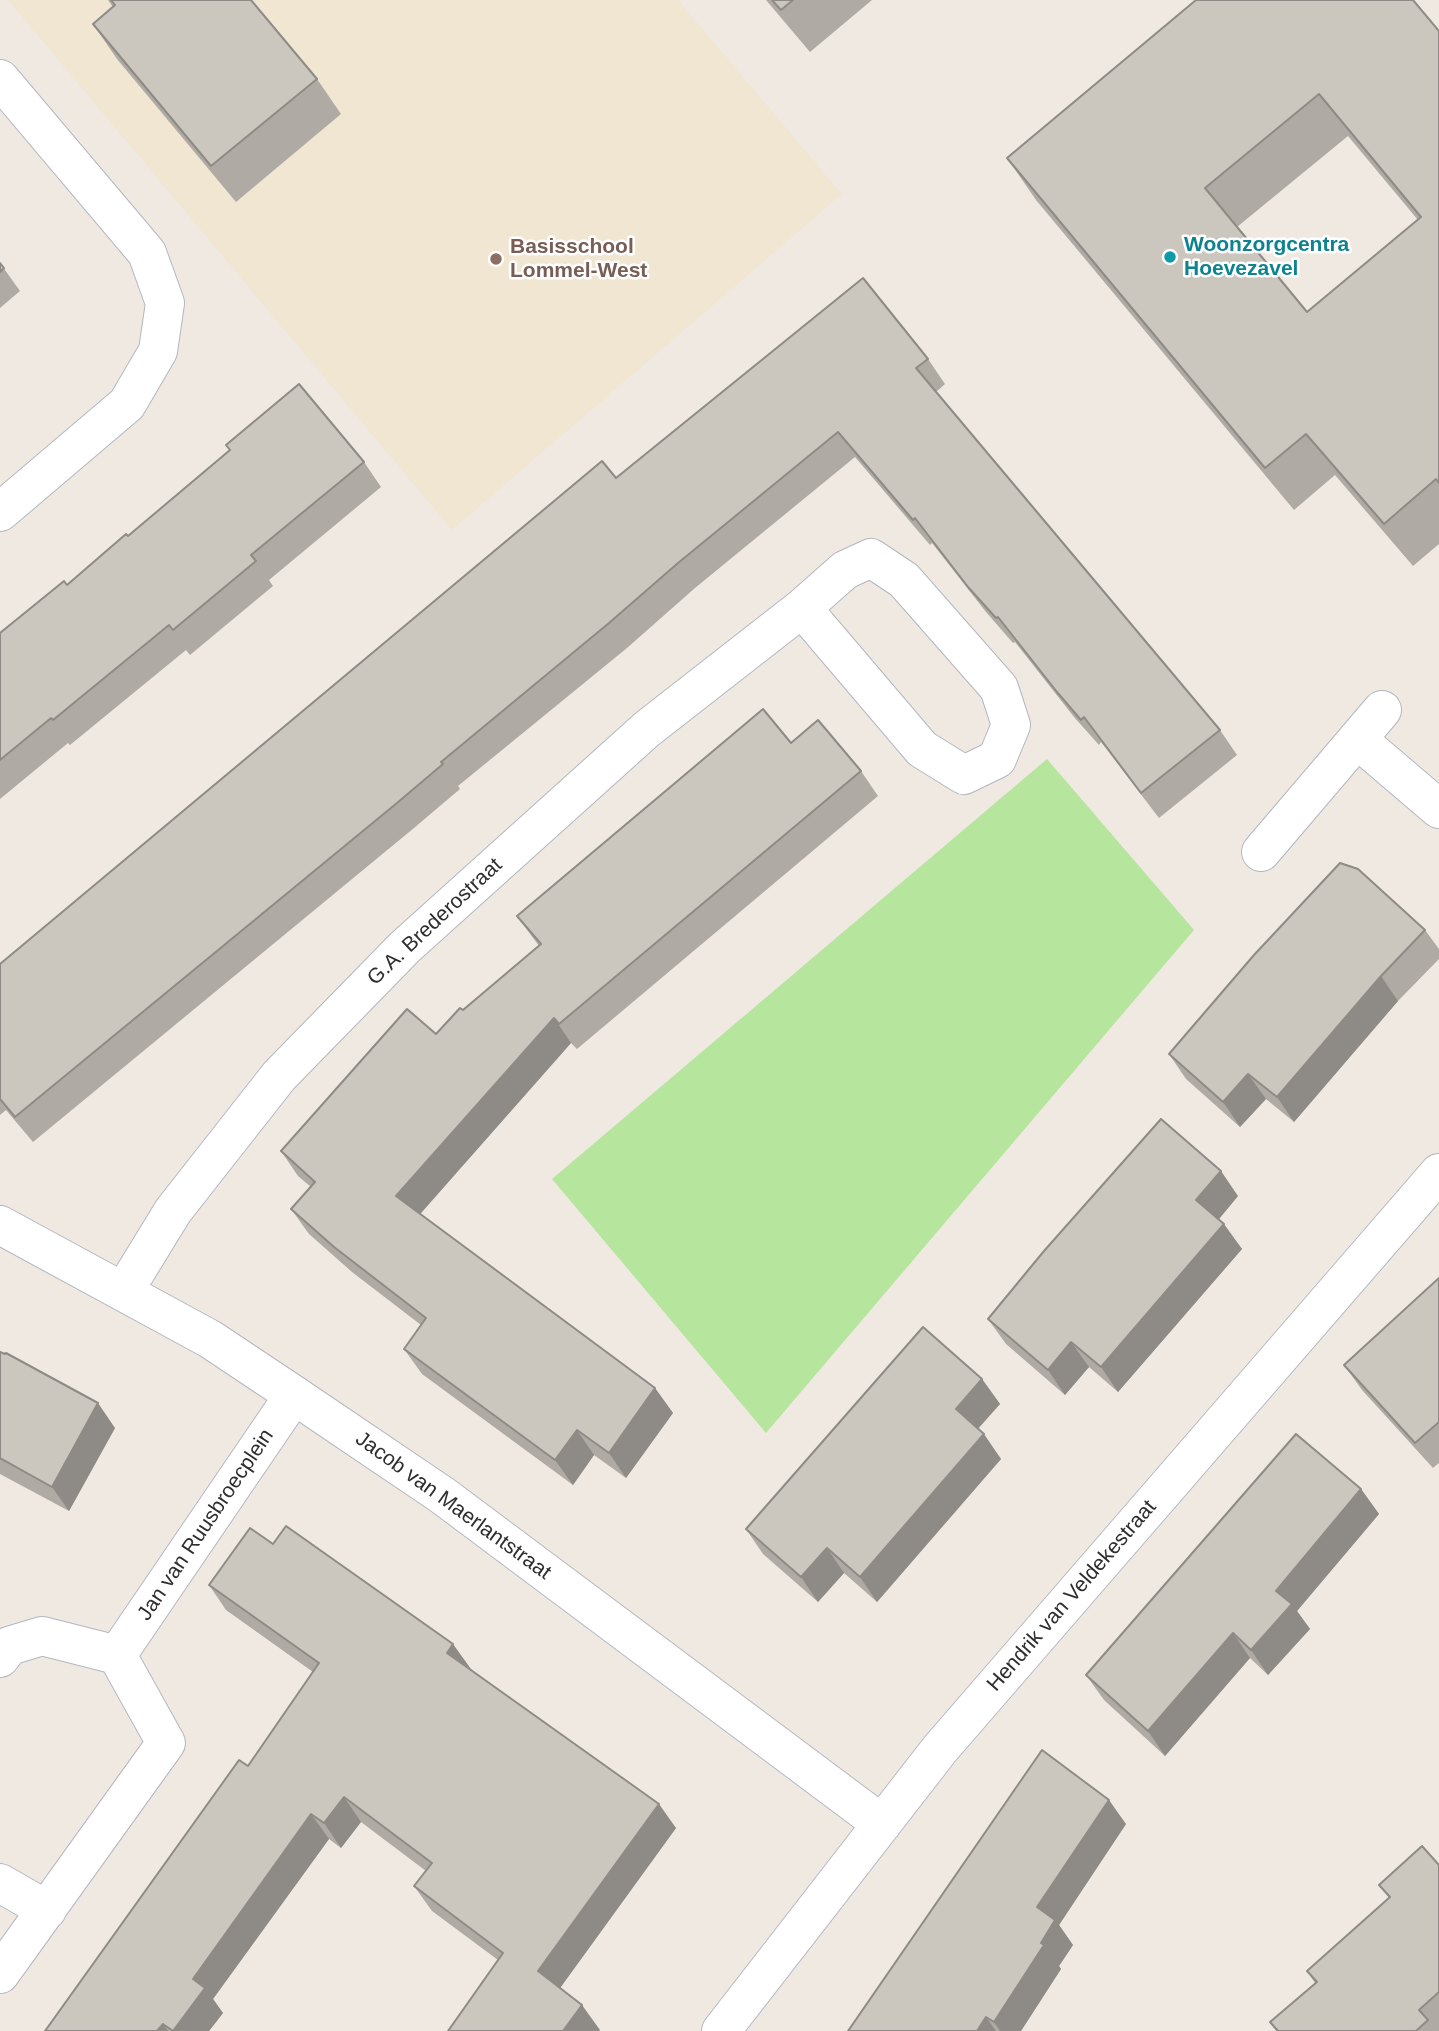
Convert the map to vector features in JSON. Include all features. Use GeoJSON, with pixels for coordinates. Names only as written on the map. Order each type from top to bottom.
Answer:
{"type":"FeatureCollection","features":[{"type":"Feature","properties":{"kind":"street"},"geometry":{"type":"LineString","coordinates":[[0,79],[147,253],[165,303],[158,351],[127,404],[0,512]]}},
{"type":"Feature","properties":{"kind":"street","name":"G.A. Brederostraat"},"geometry":{"type":"LineString","coordinates":[[124,1291],[173,1211],[279,1076],[405,947],[647,729],[802,608],[845,570],[870,558],[904,580],[999,688],[1011,725],[998,759],[964,775],[922,749],[802,608]]}},
{"type":"Feature","properties":{"kind":"street"},"geometry":{"type":"LineString","coordinates":[[1261,852],[1382,710]]}},
{"type":"Feature","properties":{"kind":"street"},"geometry":{"type":"LineString","coordinates":[[1357,739],[1439,809]]}},
{"type":"Feature","properties":{"kind":"street","name":"Hendrik van Veldekestraat"},"geometry":{"type":"LineString","coordinates":[[721,2031],[940,1749],[1439,1173]]}},
{"type":"Feature","properties":{"kind":"street","name":"Jacob van Maerlantstraat"},"geometry":{"type":"LineString","coordinates":[[0,1225],[210,1339],[295,1395],[442,1495],[882,1824]]}},
{"type":"Feature","properties":{"kind":"street","name":"Jan van Ruusbroecplein"},"geometry":{"type":"LineString","coordinates":[[117,1655],[295,1395]]}},
{"type":"Feature","properties":{"kind":"street"},"geometry":{"type":"LineString","coordinates":[[0,1658],[9,1646],[42,1636],[117,1655],[166,1743],[0,1974]]}},
{"type":"Feature","properties":{"kind":"street"},"geometry":{"type":"LineString","coordinates":[[0,1883],[47,1910]]}},
{"type":"Feature","properties":{"kind":"shaded area","name":"Basisschool Lommel-West"},"geometry":{"type":"Polygon","coordinates":[[[8,0],[678,0],[842,194],[452,530],[8,0]]]}},
{"type":"Feature","properties":{"kind":"green space"},"geometry":{"type":"Polygon","coordinates":[[[1047,759],[1194,930],[766,1433],[552,1179],[1047,759]]]}},
{"type":"Feature","properties":{"kind":"building"},"geometry":{"type":"Polygon","coordinates":[[[111,0],[251,0],[317,79],[211,166],[93,24],[115,5],[111,0]]]}},
{"type":"Feature","properties":{"kind":"building"},"geometry":{"type":"Polygon","coordinates":[[[772,0],[793,0],[781,10],[772,0]]]}},
{"type":"Feature","properties":{"kind":"building","name":"Woonzorgcentra Hoevezavel"},"geometry":{"type":"Polygon","coordinates":[[[1196,0],[1413,0],[1439,31],[1439,483],[1436,479],[1384,524],[1306,434],[1265,468],[1007,158],[1196,0]],[[1319,94],[1205,188],[1307,312],[1421,217],[1319,94]]]}},
{"type":"Feature","properties":{"kind":"building"},"geometry":{"type":"Polygon","coordinates":[[[863,278],[928,359],[916,368],[1220,730],[1141,793],[1084,717],[1081,720],[998,617],[996,618],[968,587],[915,518],[913,520],[838,432],[441,762],[443,764],[397,803],[15,1117],[0,1099],[0,964],[602,461],[616,478],[863,278]]]}},
{"type":"Feature","properties":{"kind":"building"},"geometry":{"type":"Polygon","coordinates":[[[299,384],[364,462],[251,555],[256,561],[173,630],[169,625],[0,760],[0,633],[64,581],[67,585],[126,534],[128,536],[230,450],[226,445],[299,384]]]}},
{"type":"Feature","properties":{"kind":"building"},"geometry":{"type":"Polygon","coordinates":[[[763,709],[791,743],[818,720],[861,771],[559,1024],[554,1018],[396,1196],[655,1388],[609,1453],[577,1430],[555,1460],[404,1349],[426,1318],[334,1247],[291,1209],[315,1182],[281,1151],[407,1009],[436,1034],[460,1008],[463,1010],[541,944],[517,916],[763,709]]]}},
{"type":"Feature","properties":{"kind":"building"},"geometry":{"type":"Polygon","coordinates":[[[1340,863],[1358,869],[1425,930],[1381,976],[1277,1097],[1248,1074],[1223,1102],[1169,1054],[1254,955],[1340,863]]]}},
{"type":"Feature","properties":{"kind":"building"},"geometry":{"type":"Polygon","coordinates":[[[1161,1119],[1221,1171],[1196,1200],[1224,1224],[1101,1367],[1071,1342],[1048,1370],[988,1319],[1044,1251],[1161,1119]]]}},
{"type":"Feature","properties":{"kind":"building"},"geometry":{"type":"Polygon","coordinates":[[[1439,1278],[1439,1422],[1415,1443],[1344,1365],[1439,1278]]]}},
{"type":"Feature","properties":{"kind":"building"},"geometry":{"type":"Polygon","coordinates":[[[923,1327],[982,1379],[956,1409],[984,1434],[860,1577],[827,1548],[801,1577],[746,1529],[923,1327]]]}},
{"type":"Feature","properties":{"kind":"building"},"geometry":{"type":"Polygon","coordinates":[[[0,1352],[98,1403],[52,1487],[0,1458],[0,1352]]]}},
{"type":"Feature","properties":{"kind":"building"},"geometry":{"type":"Polygon","coordinates":[[[1296,1434],[1361,1489],[1276,1591],[1292,1604],[1251,1650],[1233,1633],[1148,1731],[1086,1675],[1296,1434]]]}},
{"type":"Feature","properties":{"kind":"building"},"geometry":{"type":"Polygon","coordinates":[[[286,1526],[453,1644],[447,1653],[659,1804],[538,1971],[582,2005],[563,2031],[448,2031],[503,1953],[414,1886],[432,1863],[344,1797],[324,1823],[311,1814],[193,1979],[205,1988],[173,2031],[163,2024],[157,2031],[45,2031],[239,1760],[248,1766],[319,1663],[209,1585],[250,1528],[273,1544],[286,1526]]]}},
{"type":"Feature","properties":{"kind":"building"},"geometry":{"type":"Polygon","coordinates":[[[1042,1750],[1109,1800],[1037,1907],[1055,1920],[1041,1943],[1044,1945],[994,2022],[986,2017],[977,2031],[848,2031],[1042,1750]]]}},
{"type":"Feature","properties":{"kind":"building"},"geometry":{"type":"Polygon","coordinates":[[[1422,1846],[1439,1865],[1439,1992],[1419,2010],[1428,2020],[1416,2031],[1278,2031],[1270,2022],[1317,1982],[1307,1971],[1390,1897],[1379,1885],[1422,1846]]]}},
{"type":"Feature","properties":{"kind":"place","name":"Woonzorgcentra Hoevezavel"},"geometry":{"type":"Point","coordinates":[1170,257]}},
{"type":"Feature","properties":{"kind":"place","name":"Basisschool Lommel-West"},"geometry":{"type":"Point","coordinates":[496,259]}}]}
